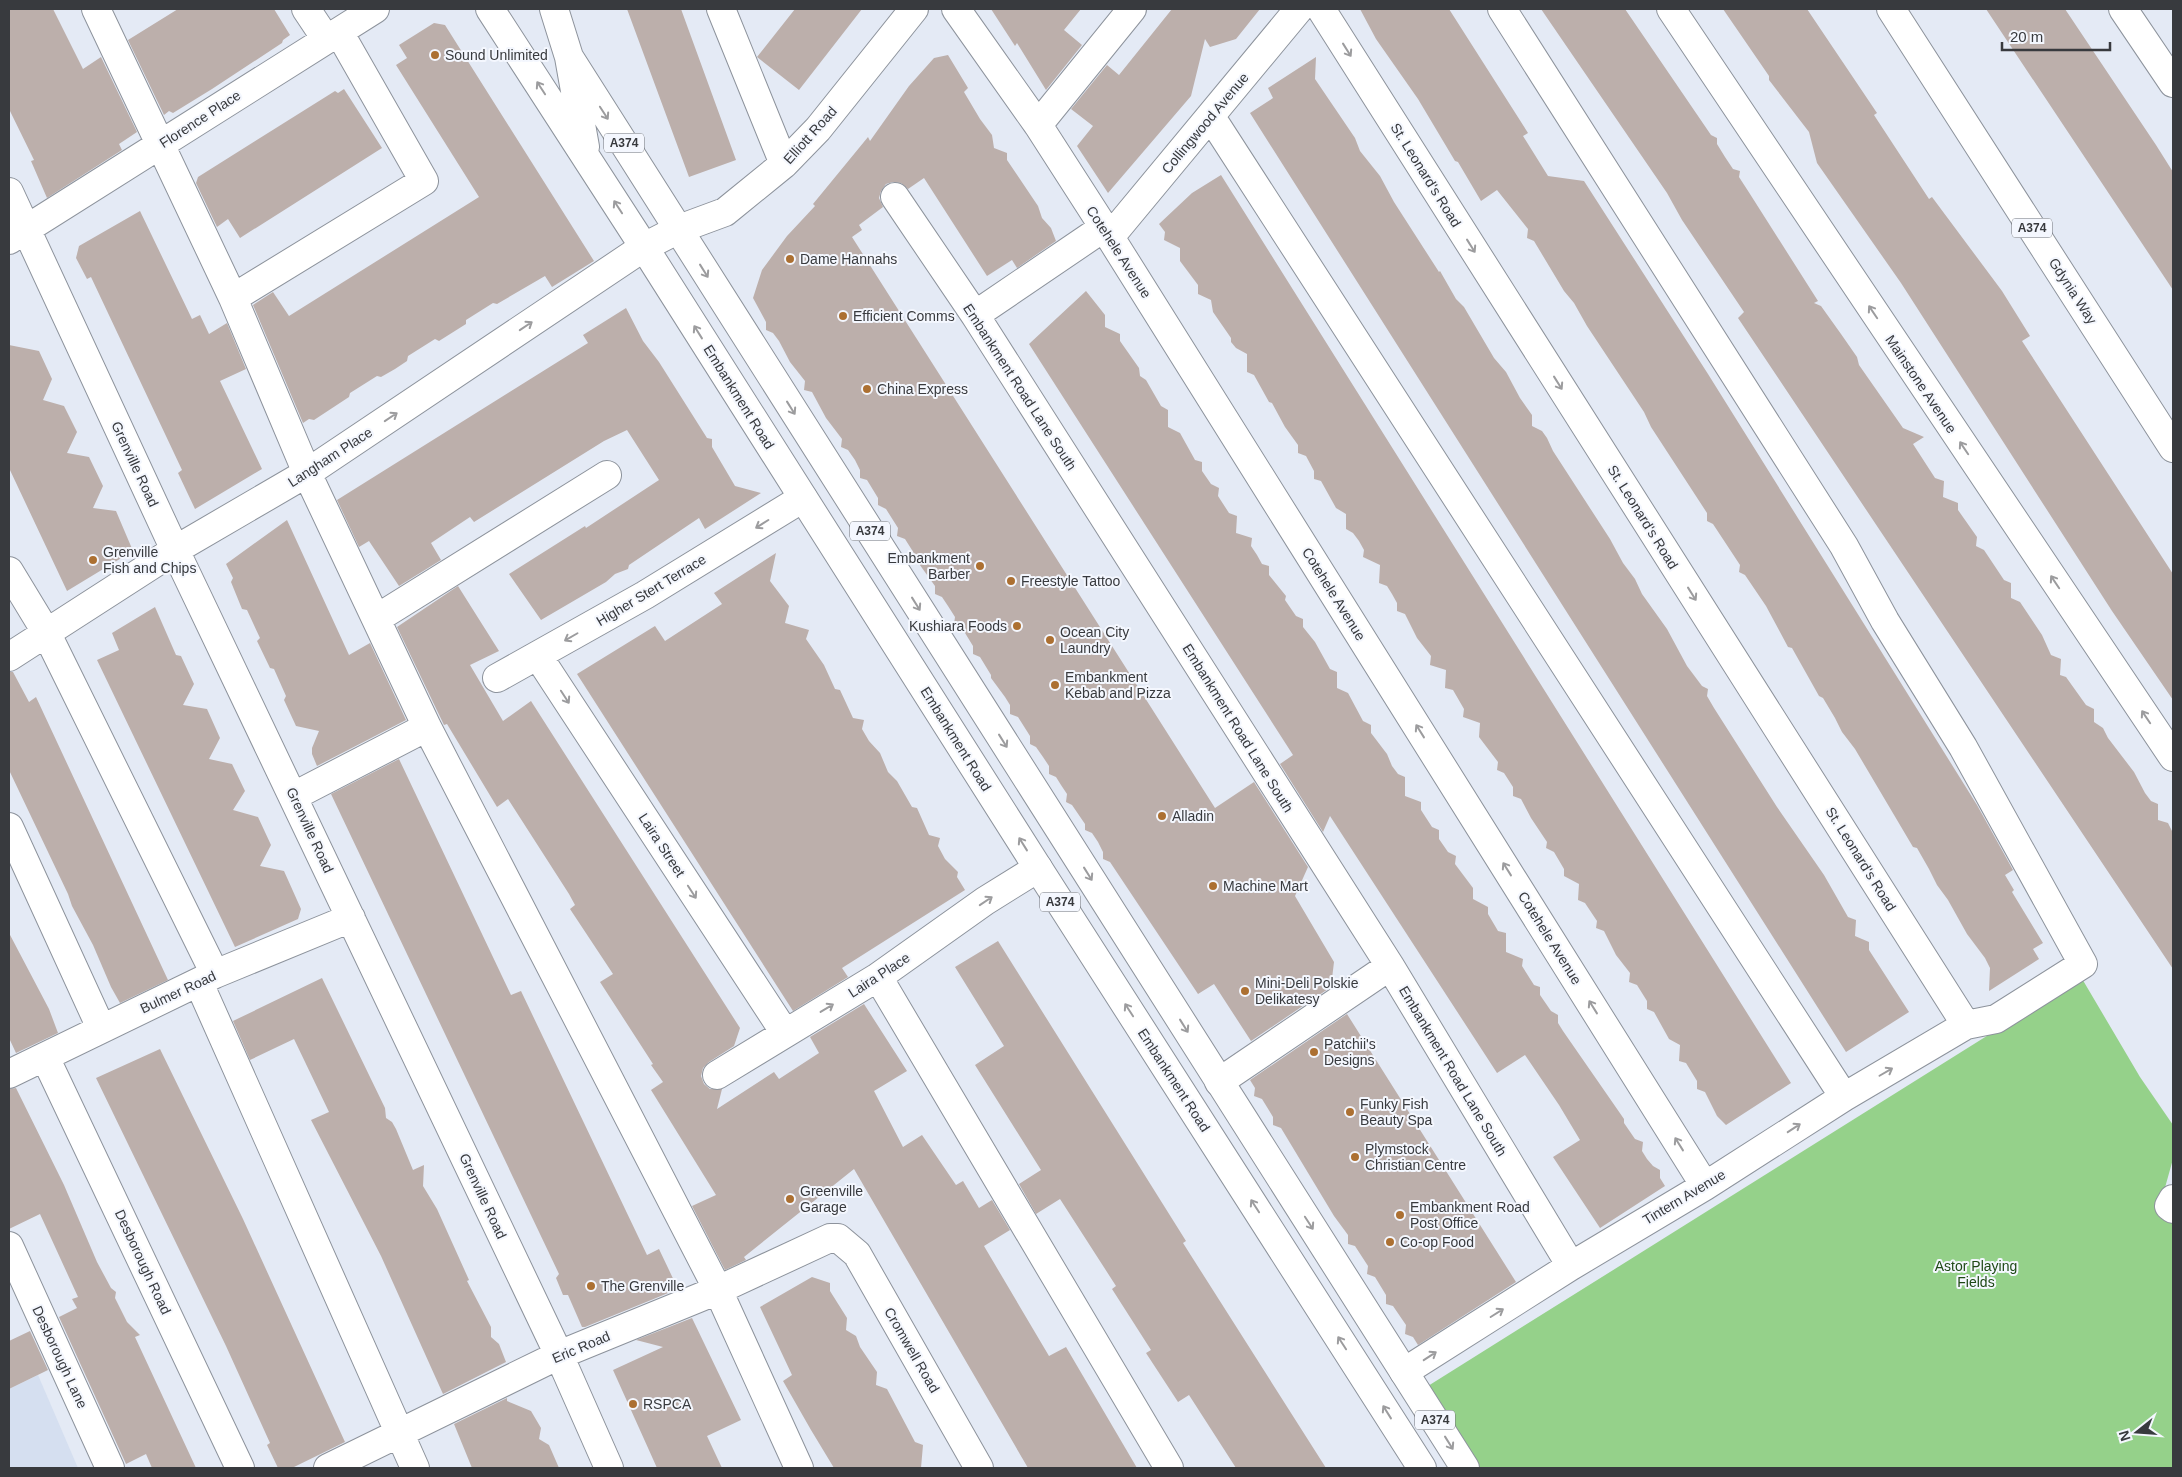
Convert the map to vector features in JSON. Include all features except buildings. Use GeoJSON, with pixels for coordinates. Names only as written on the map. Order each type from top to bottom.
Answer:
{"type":"FeatureCollection","features":[{"type":"Feature","properties":{"kind":"street"},"geometry":{"type":"LineString","coordinates":[[96,9],[159,146],[233,298],[307,473],[427,727],[718,1290],[799,1468]]}},
{"type":"Feature","properties":{"kind":"street"},"geometry":{"type":"LineString","coordinates":[[233,298],[424,181],[332,35],[306,9]]}},
{"type":"Feature","properties":{"kind":"street","name":"Florence Place"},"geometry":{"type":"LineString","coordinates":[[18,235],[374,9]]}},
{"type":"Feature","properties":{"kind":"street","name":"Embankment Road"},"geometry":{"type":"LineString","coordinates":[[490,9],[587,158],[1422,1468]]}},
{"type":"Feature","properties":{"kind":"street"},"geometry":{"type":"LineString","coordinates":[[554,9],[569,57]]}},
{"type":"Feature","properties":{"kind":"street"},"geometry":{"type":"LineString","coordinates":[[720,9],[784,164]]}},
{"type":"Feature","properties":{"kind":"street","name":"Elliott Road"},"geometry":{"type":"LineString","coordinates":[[644,248],[678,229],[725,212],[784,164],[818,129],[914,9]]}},
{"type":"Feature","properties":{"kind":"street","name":"Cotehele Avenue"},"geometry":{"type":"LineString","coordinates":[[956,9],[1038,125],[1107,233],[1705,1186]]}},
{"type":"Feature","properties":{"kind":"street"},"geometry":{"type":"LineString","coordinates":[[1038,125],[1132,9]]}},
{"type":"Feature","properties":{"kind":"street","name":"Collingwood Avenue"},"geometry":{"type":"LineString","coordinates":[[976,315],[1107,233],[1211,117],[1299,9]]}},
{"type":"Feature","properties":{"kind":"street","name":"St. Leonard's Road"},"geometry":{"type":"LineString","coordinates":[[1320,9],[1966,1026]]}},
{"type":"Feature","properties":{"kind":"street","name":"Tintern Avenue"},"geometry":{"type":"LineString","coordinates":[[1404,1372],[1571,1266],[1705,1186],[1844,1097],[1966,1026],[1996,1019],[2083,964],[1963,747],[1885,621],[1844,546],[1502,9]]}},
{"type":"Feature","properties":{"kind":"street","name":"Mainstone Avenue"},"geometry":{"type":"LineString","coordinates":[[1671,9],[2173,757]]}},
{"type":"Feature","properties":{"kind":"street","name":"Gdynia Way"},"geometry":{"type":"LineString","coordinates":[[1890,9],[2173,448]]}},
{"type":"Feature","properties":{"kind":"street"},"geometry":{"type":"LineString","coordinates":[[2123,9],[2173,83]]}},
{"type":"Feature","properties":{"kind":"street","name":"A374"},"geometry":{"type":"LineString","coordinates":[[569,57],[587,158]]}},
{"type":"Feature","properties":{"kind":"street","name":"A374"},"geometry":{"type":"LineString","coordinates":[[569,57],[1465,1468]]}},
{"type":"Feature","properties":{"kind":"street"},"geometry":{"type":"LineString","coordinates":[[1211,117],[1844,1097]]}},
{"type":"Feature","properties":{"kind":"street","name":"Grenville Road"},"geometry":{"type":"LineString","coordinates":[[9,192],[18,235],[175,550],[294,796],[559,1355],[609,1468]]}},
{"type":"Feature","properties":{"kind":"street","name":"Embankment Road Lane South"},"geometry":{"type":"LineString","coordinates":[[895,197],[976,315],[1390,966],[1571,1266]]}},
{"type":"Feature","properties":{"kind":"street","name":"Langham Place"},"geometry":{"type":"LineString","coordinates":[[9,657],[175,550],[307,473],[644,248]]}},
{"type":"Feature","properties":{"kind":"street"},"geometry":{"type":"LineString","coordinates":[[376,619],[607,475]]}},
{"type":"Feature","properties":{"kind":"street","name":"Higher Stert Terrace"},"geometry":{"type":"LineString","coordinates":[[497,678],[538,656],[803,498]]}},
{"type":"Feature","properties":{"kind":"street"},"geometry":{"type":"LineString","coordinates":[[9,571],[46,632],[207,979],[415,1468]]}},
{"type":"Feature","properties":{"kind":"street","name":"Laira Street"},"geometry":{"type":"LineString","coordinates":[[538,656],[785,1033]]}},
{"type":"Feature","properties":{"kind":"street"},"geometry":{"type":"LineString","coordinates":[[294,796],[427,727]]}},
{"type":"Feature","properties":{"kind":"street"},"geometry":{"type":"LineString","coordinates":[[9,828],[101,1028]]}},
{"type":"Feature","properties":{"kind":"street","name":"Laira Place"},"geometry":{"type":"LineString","coordinates":[[717,1075],[878,977],[985,901],[1038,868]]}},
{"type":"Feature","properties":{"kind":"street","name":"Bulmer Road"},"geometry":{"type":"LineString","coordinates":[[9,1074],[101,1028],[207,979],[351,918]]}},
{"type":"Feature","properties":{"kind":"street"},"geometry":{"type":"LineString","coordinates":[[1219,1082],[1390,966]]}},
{"type":"Feature","properties":{"kind":"street"},"geometry":{"type":"LineString","coordinates":[[878,977],[1170,1468]]}},
{"type":"Feature","properties":{"kind":"street","name":"Desborough Road"},"geometry":{"type":"LineString","coordinates":[[45,1057],[240,1468]]}},
{"type":"Feature","properties":{"kind":"street"},"geometry":{"type":"LineString","coordinates":[[2173,1199],[2169,1206],[2173,1208]]}},
{"type":"Feature","properties":{"kind":"street","name":"Eric Road"},"geometry":{"type":"LineString","coordinates":[[328,1468],[559,1355],[718,1290],[821,1241],[838,1238]]}},
{"type":"Feature","properties":{"kind":"street","name":"Cromwell Road"},"geometry":{"type":"LineString","coordinates":[[838,1238],[858,1254],[979,1468]]}},
{"type":"Feature","properties":{"kind":"street","name":"Desborough Lane"},"geometry":{"type":"LineString","coordinates":[[9,1246],[110,1468]]}},
{"type":"Feature","properties":{"kind":"shaded area"},"geometry":{"type":"Polygon","coordinates":[[[38,1375],[78,1468],[9,1468],[9,1389],[38,1375]]]}},
{"type":"Feature","properties":{"kind":"green space","name":"Astor Playing Fields"},"geometry":{"type":"Polygon","coordinates":[[[2081,977],[2140,1077],[2173,1125],[2173,1159],[2159,1209],[2173,1216],[2173,1468],[1465,1468],[1428,1386],[2081,977]]]}},
{"type":"Feature","properties":{"kind":"place","name":"Sound Unlimited"},"geometry":{"type":"Point","coordinates":[435,55]}},
{"type":"Feature","properties":{"kind":"place","name":"Dame Hannahs"},"geometry":{"type":"Point","coordinates":[790,259]}},
{"type":"Feature","properties":{"kind":"place","name":"Efficient Comms"},"geometry":{"type":"Point","coordinates":[843,316]}},
{"type":"Feature","properties":{"kind":"place","name":"China Express"},"geometry":{"type":"Point","coordinates":[867,389]}},
{"type":"Feature","properties":{"kind":"place","name":"Grenville Fish and Chips"},"geometry":{"type":"Point","coordinates":[93,560]}},
{"type":"Feature","properties":{"kind":"place","name":"Embankment Barber"},"geometry":{"type":"Point","coordinates":[980,566]}},
{"type":"Feature","properties":{"kind":"place","name":"Freestyle Tattoo"},"geometry":{"type":"Point","coordinates":[1011,581]}},
{"type":"Feature","properties":{"kind":"place","name":"Kushiara Foods"},"geometry":{"type":"Point","coordinates":[1017,626]}},
{"type":"Feature","properties":{"kind":"place","name":"Ocean City Laundry"},"geometry":{"type":"Point","coordinates":[1050,640]}},
{"type":"Feature","properties":{"kind":"place","name":"Embankment Kebab and Pizza"},"geometry":{"type":"Point","coordinates":[1055,685]}},
{"type":"Feature","properties":{"kind":"place","name":"Alladin"},"geometry":{"type":"Point","coordinates":[1162,816]}},
{"type":"Feature","properties":{"kind":"place","name":"Machine Mart"},"geometry":{"type":"Point","coordinates":[1213,886]}},
{"type":"Feature","properties":{"kind":"place","name":"Mini-Deli Polskie Delikatesy"},"geometry":{"type":"Point","coordinates":[1245,991]}},
{"type":"Feature","properties":{"kind":"place","name":"Patchii's Designs"},"geometry":{"type":"Point","coordinates":[1314,1052]}},
{"type":"Feature","properties":{"kind":"place","name":"Funky Fish Beauty Spa"},"geometry":{"type":"Point","coordinates":[1350,1112]}},
{"type":"Feature","properties":{"kind":"place","name":"Plymstock Christian Centre"},"geometry":{"type":"Point","coordinates":[1355,1157]}},
{"type":"Feature","properties":{"kind":"place","name":"Greenville Garage"},"geometry":{"type":"Point","coordinates":[790,1199]}},
{"type":"Feature","properties":{"kind":"place","name":"Embankment Road Post Office"},"geometry":{"type":"Point","coordinates":[1400,1215]}},
{"type":"Feature","properties":{"kind":"place","name":"Co-op Food"},"geometry":{"type":"Point","coordinates":[1390,1242]}},
{"type":"Feature","properties":{"kind":"place","name":"The Grenville"},"geometry":{"type":"Point","coordinates":[591,1286]}},
{"type":"Feature","properties":{"kind":"place","name":"RSPCA"},"geometry":{"type":"Point","coordinates":[633,1404]}}]}
